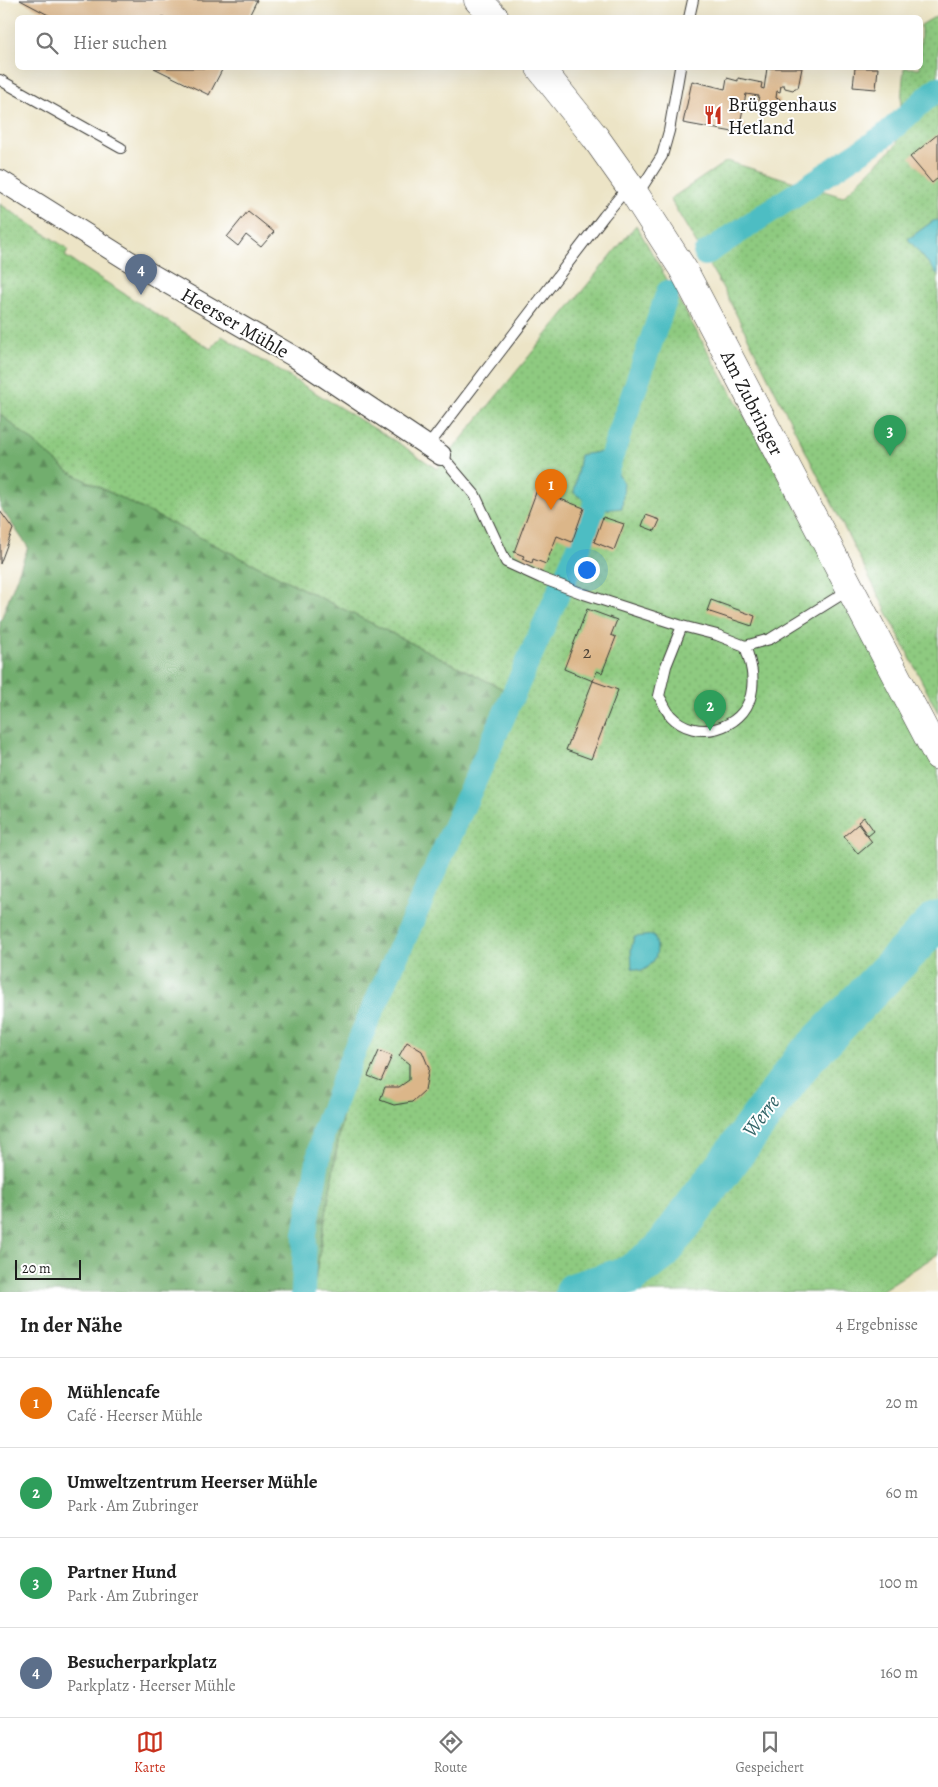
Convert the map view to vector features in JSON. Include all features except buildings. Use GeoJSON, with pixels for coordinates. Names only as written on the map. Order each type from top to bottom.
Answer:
{"type":"FeatureCollection","features":[{"type":"Feature","properties":{"kind":"main road"},"geometry":{"type":"LineString","coordinates":[[478,0],[492,15]]}},
{"type":"Feature","properties":{"kind":"main road","name":"Am Zubringer"},"geometry":{"type":"LineString","coordinates":[[542,70],[595,137],[633,190],[683,269],[849,590],[938,756]]}},
{"type":"Feature","properties":{"kind":"street","name":"Heerser Mühle"},"geometry":{"type":"LineString","coordinates":[[0,180],[129,261],[293,356],[435,451]]}},
{"type":"Feature","properties":{"kind":"lane"},"geometry":{"type":"LineString","coordinates":[[690,15],[693,0]]}},
{"type":"Feature","properties":{"kind":"lane"},"geometry":{"type":"LineString","coordinates":[[680,70],[669,131],[662,156],[633,190],[604,216],[435,451],[475,495],[506,562],[541,578],[682,626],[717,635],[745,646],[770,639],[849,590]]}},
{"type":"Feature","properties":{"kind":"lane"},"geometry":{"type":"LineString","coordinates":[[0,80],[121,148]]}},
{"type":"Feature","properties":{"kind":"lane"},"geometry":{"type":"LineString","coordinates":[[682,626],[666,666],[659,696],[671,716],[690,728],[708,731],[724,726],[744,711],[751,697],[753,682],[752,665],[745,646]]}},
{"type":"Feature","properties":{"kind":"green space"},"geometry":{"type":"Polygon","coordinates":[[[938,15],[938,713],[724,290],[670,199],[727,161],[843,197],[897,144],[904,70],[923,70],[923,24],[938,15]]]}},
{"type":"Feature","properties":{"kind":"green space"},"geometry":{"type":"Polygon","coordinates":[[[0,204],[68,249],[65,256],[211,349],[222,336],[400,444],[437,469],[636,225],[938,756],[938,1254],[879,1292],[313,1292],[344,1106],[511,693],[69,472],[0,414],[0,204]]]}},
{"type":"Feature","properties":{"kind":"green space"},"geometry":{"type":"Polygon","coordinates":[[[0,414],[69,472],[511,693],[344,1106],[313,1292],[0,1292],[0,622],[28,547],[0,507],[0,414]]]}},
{"type":"Feature","properties":{"kind":"water"},"geometry":{"type":"Polygon","coordinates":[[[938,220],[938,275],[908,239],[933,221],[938,220]]]}},
{"type":"Feature","properties":{"kind":"water"},"geometry":{"type":"Polygon","coordinates":[[[599,452],[610,461],[624,483],[622,508],[602,510],[590,542],[577,536],[589,503],[574,493],[580,455],[599,452]]]}},
{"type":"Feature","properties":{"kind":"water"},"geometry":{"type":"Polygon","coordinates":[[[654,935],[657,951],[654,960],[642,971],[632,968],[631,950],[634,937],[654,935]]]}},
{"type":"Feature","properties":{"kind":"waterway"},"geometry":{"type":"LineString","coordinates":[[705,254],[884,136],[938,88]]}},
{"type":"Feature","properties":{"kind":"waterway"},"geometry":{"type":"LineString","coordinates":[[303,1292],[305,1234],[323,1133],[353,1054],[586,531],[668,292]]}},
{"type":"Feature","properties":{"kind":"waterway","name":"Werre"},"geometry":{"type":"LineString","coordinates":[[575,1292],[630,1275],[661,1252],[804,1059],[938,920]]}},
{"type":"Feature","properties":{"kind":"place","name":"Brüggenhaus Hetland"},"geometry":{"type":"Point","coordinates":[713,115]}},
{"type":"Feature","properties":{"kind":"place","name":"Besucherparkplatz"},"geometry":{"type":"Point","coordinates":[141,295]}},
{"type":"Feature","properties":{"kind":"place","name":"Partner Hund"},"geometry":{"type":"Point","coordinates":[890,456]}},
{"type":"Feature","properties":{"kind":"place","name":"Mühlencafe"},"geometry":{"type":"Point","coordinates":[551,510]}},
{"type":"Feature","properties":{"kind":"place","name":"Umweltzentrum Heerser Mühle"},"geometry":{"type":"Point","coordinates":[710,731]}}]}
